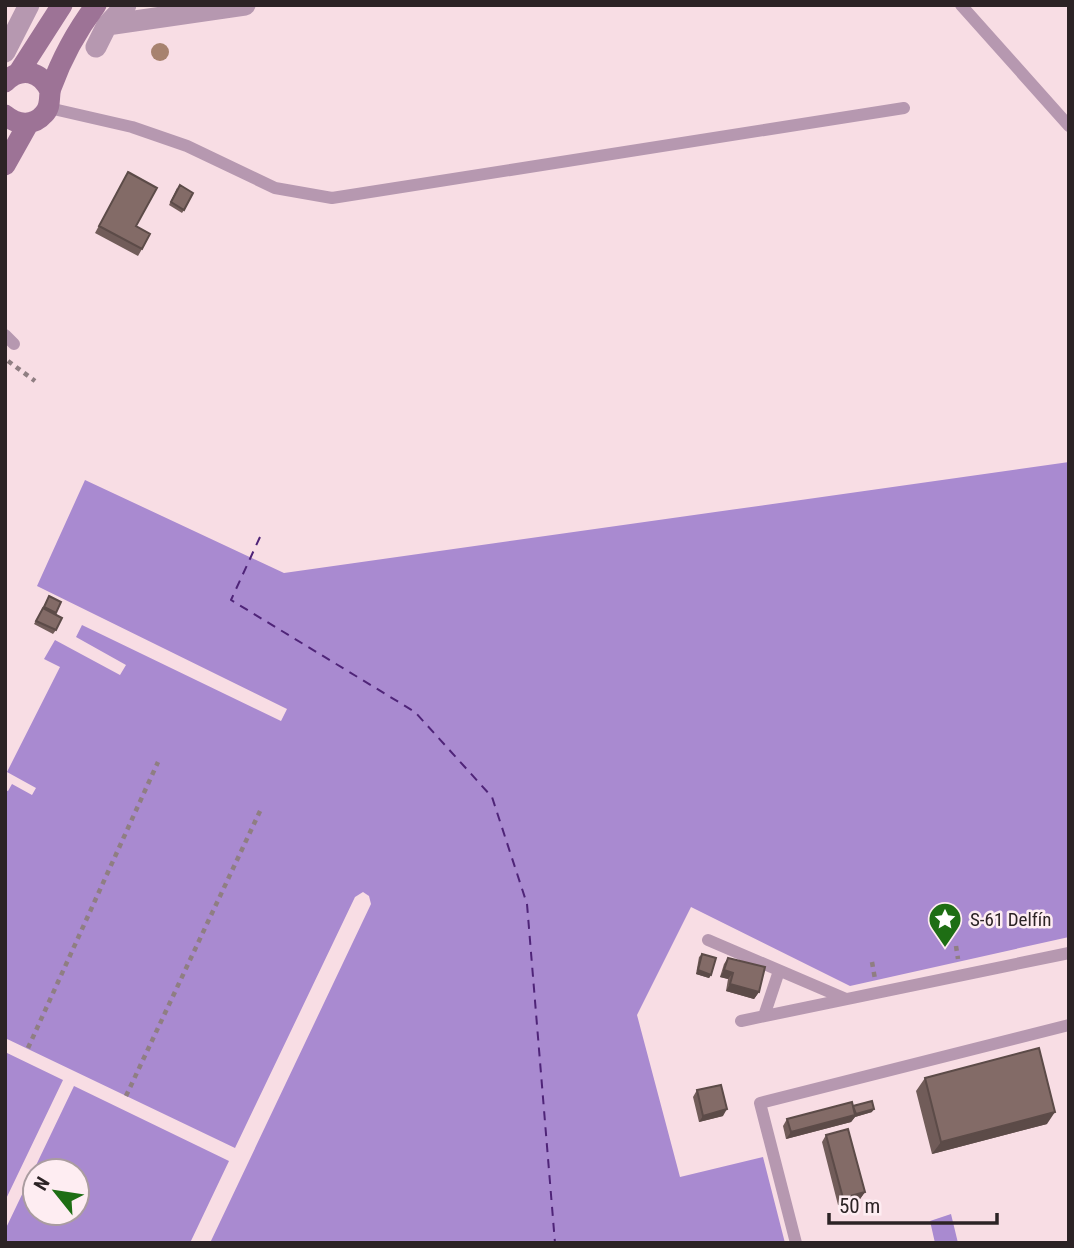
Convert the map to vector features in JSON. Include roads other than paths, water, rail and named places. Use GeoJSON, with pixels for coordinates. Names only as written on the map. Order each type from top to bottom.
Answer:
{"type":"FeatureCollection","features":[{"type":"Feature","properties":{"kind":"street"},"geometry":{"type":"LineString","coordinates":[[5,52],[29,5]]}},
{"type":"Feature","properties":{"kind":"street"},"geometry":{"type":"LineString","coordinates":[[12,77],[62,5]]}},
{"type":"Feature","properties":{"kind":"street"},"geometry":{"type":"LineString","coordinates":[[5,165],[28,124],[44,115],[72,45],[96,5]]}},
{"type":"Feature","properties":{"kind":"street"},"geometry":{"type":"LineString","coordinates":[[96,47],[107,25],[126,5]]}},
{"type":"Feature","properties":{"kind":"street"},"geometry":{"type":"LineString","coordinates":[[107,25],[246,5]]}},
{"type":"Feature","properties":{"kind":"street"},"geometry":{"type":"LineString","coordinates":[[12,77],[42,78],[49,99]]}},
{"type":"Feature","properties":{"kind":"street"},"geometry":{"type":"LineString","coordinates":[[5,115],[19,123],[28,124]]}},
{"type":"Feature","properties":{"kind":"lane"},"geometry":{"type":"LineString","coordinates":[[961,5],[1069,126]]}},
{"type":"Feature","properties":{"kind":"lane"},"geometry":{"type":"LineString","coordinates":[[49,99],[187,146],[275,188],[332,198],[904,108]]}},
{"type":"Feature","properties":{"kind":"lane"},"geometry":{"type":"LineString","coordinates":[[708,940],[846,999]]}},
{"type":"Feature","properties":{"kind":"lane"},"geometry":{"type":"LineString","coordinates":[[741,1021],[1069,953]]}},
{"type":"Feature","properties":{"kind":"lane"},"geometry":{"type":"LineString","coordinates":[[764,1016],[779,971]]}},
{"type":"Feature","properties":{"kind":"lane"},"geometry":{"type":"LineString","coordinates":[[796,1243],[760,1103],[1069,1025]]}},
{"type":"Feature","properties":{"kind":"place","name":"S-61 Delfín"},"geometry":{"type":"Point","coordinates":[945,949]}}]}
